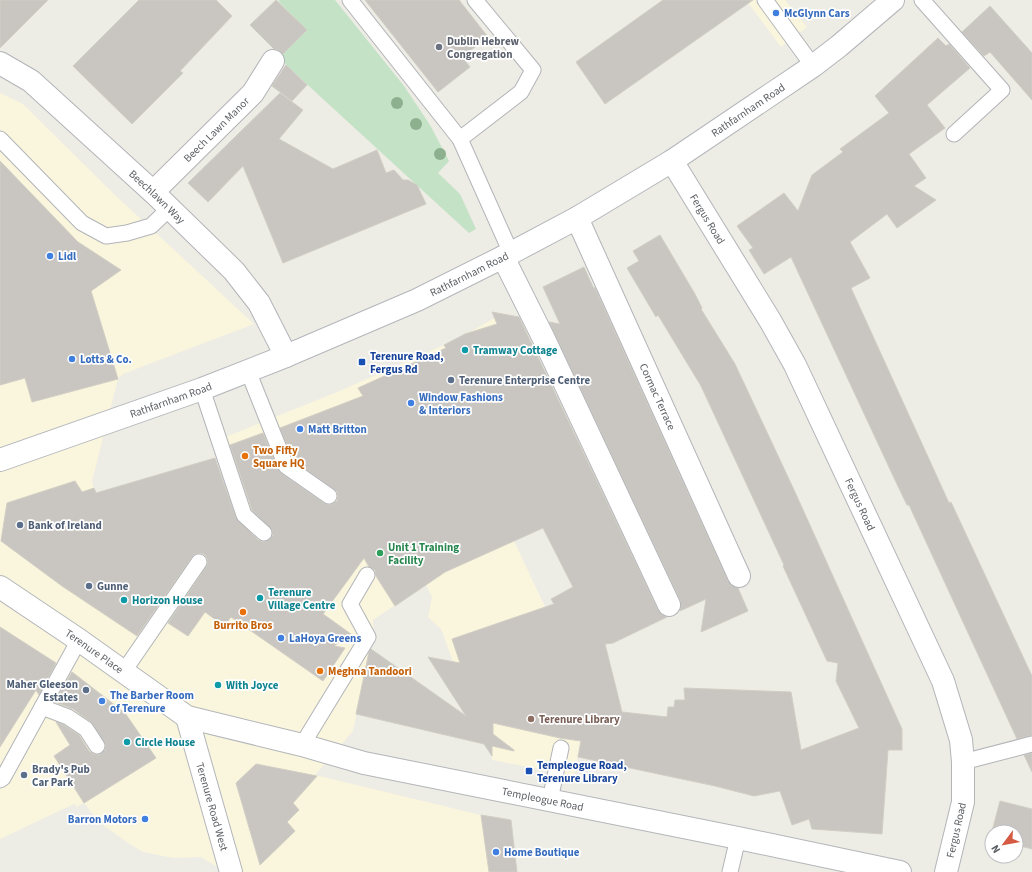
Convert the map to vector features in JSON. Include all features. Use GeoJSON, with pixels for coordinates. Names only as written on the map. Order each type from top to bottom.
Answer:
{"type":"FeatureCollection","features":[{"type":"Feature","properties":{"kind":"main road","name":"Rathfarnham Road"},"geometry":{"type":"LineString","coordinates":[[1,460],[202,389],[286,356],[417,300],[507,255],[577,218],[672,161],[813,66],[893,0]]}},
{"type":"Feature","properties":{"kind":"main road","name":"Beech Lawn Manor"},"geometry":{"type":"LineString","coordinates":[[153,192],[253,93],[273,61]]}},
{"type":"Feature","properties":{"kind":"main road","name":"Beechlawn Way"},"geometry":{"type":"LineString","coordinates":[[0,63],[31,81],[153,192],[234,271],[259,303],[286,356]]}},
{"type":"Feature","properties":{"kind":"main road","name":"Fergus Road"},"geometry":{"type":"LineString","coordinates":[[672,161],[771,322],[795,365],[943,681],[961,740],[963,762],[963,802],[946,872]]}},
{"type":"Feature","properties":{"kind":"main road","name":"Cormac Terrace"},"geometry":{"type":"LineString","coordinates":[[577,218],[739,576]]}},
{"type":"Feature","properties":{"kind":"main road"},"geometry":{"type":"LineString","coordinates":[[507,255],[543,337],[669,605]]}},
{"type":"Feature","properties":{"kind":"main road","name":"Terenure Place"},"geometry":{"type":"LineString","coordinates":[[0,587],[79,640],[187,717]]}},
{"type":"Feature","properties":{"kind":"main road","name":"Templeogue Road"},"geometry":{"type":"LineString","coordinates":[[187,717],[302,745],[364,763],[900,872]]}},
{"type":"Feature","properties":{"kind":"main road","name":"Terenure Road West"},"geometry":{"type":"LineString","coordinates":[[187,717],[231,872]]}},
{"type":"Feature","properties":{"kind":"lane"},"geometry":{"type":"LineString","coordinates":[[350,0],[460,139],[507,255]]}},
{"type":"Feature","properties":{"kind":"lane"},"geometry":{"type":"LineString","coordinates":[[460,139],[520,92],[533,70],[475,0]]}},
{"type":"Feature","properties":{"kind":"lane"},"geometry":{"type":"LineString","coordinates":[[765,0],[813,66]]}},
{"type":"Feature","properties":{"kind":"lane"},"geometry":{"type":"LineString","coordinates":[[922,0],[1002,90],[954,134]]}},
{"type":"Feature","properties":{"kind":"lane"},"geometry":{"type":"LineString","coordinates":[[0,139],[82,223],[106,236],[127,233],[151,226],[170,208]]}},
{"type":"Feature","properties":{"kind":"lane"},"geometry":{"type":"LineString","coordinates":[[248,371],[286,466],[329,496]]}},
{"type":"Feature","properties":{"kind":"lane"},"geometry":{"type":"LineString","coordinates":[[202,389],[244,515],[264,533]]}},
{"type":"Feature","properties":{"kind":"lane"},"geometry":{"type":"LineString","coordinates":[[124,672],[199,562]]}},
{"type":"Feature","properties":{"kind":"lane"},"geometry":{"type":"LineString","coordinates":[[302,745],[368,637],[350,604],[367,575]]}},
{"type":"Feature","properties":{"kind":"lane"},"geometry":{"type":"LineString","coordinates":[[0,780],[3,778],[79,640]]}},
{"type":"Feature","properties":{"kind":"lane"},"geometry":{"type":"LineString","coordinates":[[42,707],[68,717],[86,729],[97,746]]}},
{"type":"Feature","properties":{"kind":"lane"},"geometry":{"type":"LineString","coordinates":[[963,762],[1032,744]]}},
{"type":"Feature","properties":{"kind":"lane"},"geometry":{"type":"LineString","coordinates":[[550,800],[561,748]]}},
{"type":"Feature","properties":{"kind":"lane"},"geometry":{"type":"LineString","coordinates":[[730,872],[738,838]]}},
{"type":"Feature","properties":{"kind":"shaded area","name":"McGlynn Cars"},"geometry":{"type":"Polygon","coordinates":[[[746,0],[785,0],[807,27],[781,47],[746,0]]]}},
{"type":"Feature","properties":{"kind":"shaded area"},"geometry":{"type":"Polygon","coordinates":[[[0,93],[23,104],[114,194],[254,324],[123,374],[118,379],[92,481],[110,541],[179,560],[219,552],[246,529],[263,540],[271,530],[252,516],[223,438],[337,392],[444,345],[501,314],[509,315],[523,344],[499,509],[547,611],[581,737],[574,776],[492,760],[493,710],[453,662],[441,629],[428,617],[432,597],[426,585],[373,620],[374,641],[369,654],[353,731],[315,775],[481,815],[511,820],[517,872],[225,872],[201,857],[173,858],[143,852],[99,822],[84,803],[77,807],[74,804],[0,839],[0,93]]]}},
{"type":"Feature","properties":{"kind":"green space"},"geometry":{"type":"Polygon","coordinates":[[[335,0],[404,86],[430,125],[449,161],[438,173],[460,194],[476,229],[469,233],[286,65],[281,56],[306,29],[278,1],[335,0]]]}},
{"type":"Feature","properties":{"kind":"building"},"geometry":{"type":"Polygon","coordinates":[[[0,0],[48,0],[0,48],[0,0]]]}},
{"type":"Feature","properties":{"kind":"building"},"geometry":{"type":"Polygon","coordinates":[[[139,0],[216,0],[232,16],[180,71],[183,73],[132,124],[73,66],[139,0]]]}},
{"type":"Feature","properties":{"kind":"building"},"geometry":{"type":"Polygon","coordinates":[[[276,0],[307,30],[283,54],[279,50],[274,49],[250,25],[276,0]]]}},
{"type":"Feature","properties":{"kind":"building","name":"Dublin Hebrew Congregation"},"geometry":{"type":"Polygon","coordinates":[[[365,0],[459,0],[488,37],[462,57],[470,67],[438,92],[365,0]]]}},
{"type":"Feature","properties":{"kind":"building"},"geometry":{"type":"Polygon","coordinates":[[[663,0],[753,0],[605,104],[576,62],[663,0]]]}},
{"type":"Feature","properties":{"kind":"building"},"geometry":{"type":"Polygon","coordinates":[[[990,6],[1032,53],[1032,100],[990,52],[984,56],[962,32],[990,6]]]}},
{"type":"Feature","properties":{"kind":"building"},"geometry":{"type":"Polygon","coordinates":[[[938,38],[946,46],[949,44],[970,68],[927,105],[945,128],[909,154],[926,178],[914,186],[936,200],[897,228],[887,214],[850,242],[870,278],[851,288],[949,503],[951,502],[1032,676],[1032,735],[1017,739],[909,505],[907,505],[895,480],[791,257],[764,274],[749,250],[753,248],[737,226],[784,193],[798,211],[812,175],[843,152],[840,149],[889,113],[875,96],[938,38]]]}},
{"type":"Feature","properties":{"kind":"building"},"geometry":{"type":"Polygon","coordinates":[[[286,65],[307,85],[292,101],[272,86],[286,65]]]}},
{"type":"Feature","properties":{"kind":"building"},"geometry":{"type":"Polygon","coordinates":[[[280,93],[303,110],[279,139],[333,169],[377,150],[386,173],[394,170],[403,180],[408,180],[417,185],[426,204],[283,263],[243,166],[208,202],[188,183],[280,93]]]}},
{"type":"Feature","properties":{"kind":"building"},"geometry":{"type":"Polygon","coordinates":[[[0,161],[78,242],[121,270],[91,291],[118,379],[32,402],[25,378],[0,385],[0,161]]]}},
{"type":"Feature","properties":{"kind":"building"},"geometry":{"type":"Polygon","coordinates":[[[660,235],[695,294],[702,308],[701,309],[735,364],[795,492],[902,729],[902,750],[888,750],[882,834],[812,829],[809,819],[792,825],[780,791],[754,796],[715,786],[578,757],[581,741],[560,738],[493,723],[493,734],[514,751],[492,746],[492,756],[484,744],[356,714],[369,652],[371,649],[466,716],[428,657],[460,663],[452,639],[554,604],[551,599],[573,587],[543,528],[445,572],[395,606],[376,576],[375,570],[369,567],[364,558],[323,614],[351,634],[334,646],[345,648],[323,681],[231,617],[224,626],[205,612],[188,636],[168,623],[206,567],[208,563],[204,554],[196,554],[192,557],[137,636],[62,586],[1,541],[7,503],[75,481],[82,492],[94,488],[96,493],[215,458],[236,518],[258,540],[263,542],[267,541],[273,535],[272,530],[252,510],[230,445],[263,433],[281,473],[324,503],[328,505],[332,504],[337,501],[337,492],[293,460],[280,428],[363,396],[358,388],[446,348],[444,345],[465,334],[497,324],[492,312],[519,317],[658,610],[662,615],[667,617],[613,643],[605,644],[622,712],[667,717],[668,707],[674,707],[675,700],[685,700],[684,688],[791,692],[801,750],[859,728],[836,681],[838,663],[827,661],[701,386],[658,315],[656,317],[627,268],[639,261],[633,251],[660,235]]]}},
{"type":"Feature","properties":{"kind":"building"},"geometry":{"type":"Polygon","coordinates":[[[584,267],[593,287],[595,288],[728,581],[732,586],[738,588],[748,611],[701,632],[706,599],[680,611],[680,600],[549,322],[560,324],[543,287],[584,267]]]}},
{"type":"Feature","properties":{"kind":"building"},"geometry":{"type":"Polygon","coordinates":[[[0,627],[56,663],[39,695],[36,690],[0,747],[0,627]]]}},
{"type":"Feature","properties":{"kind":"building","name":"Circle House"},"geometry":{"type":"Polygon","coordinates":[[[72,672],[125,713],[156,758],[84,803],[54,756],[70,745],[56,722],[64,725],[79,735],[89,751],[93,754],[98,755],[102,753],[105,750],[106,745],[91,722],[73,709],[55,702],[72,672]]]}},
{"type":"Feature","properties":{"kind":"building"},"geometry":{"type":"Polygon","coordinates":[[[1032,753],[1032,772],[1024,755],[1032,753]]]}},
{"type":"Feature","properties":{"kind":"building"},"geometry":{"type":"Polygon","coordinates":[[[256,764],[317,776],[293,803],[299,810],[287,822],[295,831],[260,865],[236,783],[256,764]]]}},
{"type":"Feature","properties":{"kind":"building"},"geometry":{"type":"Polygon","coordinates":[[[1000,801],[1032,809],[1032,849],[1024,847],[1024,824],[994,824],[1000,801]]]}},
{"type":"Feature","properties":{"kind":"building"},"geometry":{"type":"Polygon","coordinates":[[[481,815],[511,820],[517,872],[489,872],[481,815]]]}},
{"type":"Feature","properties":{"kind":"place","name":"McGlynn Cars"},"geometry":{"type":"Point","coordinates":[776,13]}},
{"type":"Feature","properties":{"kind":"place","name":"Dublin Hebrew Congregation"},"geometry":{"type":"Point","coordinates":[439,47]}},
{"type":"Feature","properties":{"kind":"place","name":"Lidl"},"geometry":{"type":"Point","coordinates":[50,256]}},
{"type":"Feature","properties":{"kind":"place","name":"Tramway Cottage"},"geometry":{"type":"Point","coordinates":[465,350]}},
{"type":"Feature","properties":{"kind":"place","name":"Lotts & Co."},"geometry":{"type":"Point","coordinates":[72,359]}},
{"type":"Feature","properties":{"kind":"place","name":"Terenure Road, Fergus Rd"},"geometry":{"type":"Point","coordinates":[362,362]}},
{"type":"Feature","properties":{"kind":"place","name":"Terenure Enterprise Centre"},"geometry":{"type":"Point","coordinates":[451,380]}},
{"type":"Feature","properties":{"kind":"place","name":"Window Fashions & Interiors"},"geometry":{"type":"Point","coordinates":[411,403]}},
{"type":"Feature","properties":{"kind":"place","name":"Matt Britton"},"geometry":{"type":"Point","coordinates":[300,429]}},
{"type":"Feature","properties":{"kind":"place","name":"Two Fifty Square HQ"},"geometry":{"type":"Point","coordinates":[245,456]}},
{"type":"Feature","properties":{"kind":"place","name":"Bank of Ireland"},"geometry":{"type":"Point","coordinates":[20,525]}},
{"type":"Feature","properties":{"kind":"place","name":"Unit 1 Training Facility"},"geometry":{"type":"Point","coordinates":[380,553]}},
{"type":"Feature","properties":{"kind":"place","name":"Gunne"},"geometry":{"type":"Point","coordinates":[89,586]}},
{"type":"Feature","properties":{"kind":"place","name":"Terenure Village Centre"},"geometry":{"type":"Point","coordinates":[260,598]}},
{"type":"Feature","properties":{"kind":"place","name":"Horizon House"},"geometry":{"type":"Point","coordinates":[124,600]}},
{"type":"Feature","properties":{"kind":"place","name":"Burrito Bros"},"geometry":{"type":"Point","coordinates":[243,612]}},
{"type":"Feature","properties":{"kind":"place","name":"LaHoya Greens"},"geometry":{"type":"Point","coordinates":[281,638]}},
{"type":"Feature","properties":{"kind":"place","name":"Meghna Tandoori"},"geometry":{"type":"Point","coordinates":[320,671]}},
{"type":"Feature","properties":{"kind":"place","name":"With Joyce"},"geometry":{"type":"Point","coordinates":[218,685]}},
{"type":"Feature","properties":{"kind":"place","name":"Maher Gleeson Estates"},"geometry":{"type":"Point","coordinates":[86,690]}},
{"type":"Feature","properties":{"kind":"place","name":"The Barber Room of Terenure"},"geometry":{"type":"Point","coordinates":[102,701]}},
{"type":"Feature","properties":{"kind":"place","name":"Terenure Library"},"geometry":{"type":"Point","coordinates":[531,719]}},
{"type":"Feature","properties":{"kind":"place","name":"Circle House"},"geometry":{"type":"Point","coordinates":[127,742]}},
{"type":"Feature","properties":{"kind":"place","name":"Templeogue Road, Terenure Library"},"geometry":{"type":"Point","coordinates":[529,771]}},
{"type":"Feature","properties":{"kind":"place","name":"Brady's Pub Car Park"},"geometry":{"type":"Point","coordinates":[24,775]}},
{"type":"Feature","properties":{"kind":"place","name":"Barron Motors"},"geometry":{"type":"Point","coordinates":[145,819]}},
{"type":"Feature","properties":{"kind":"place","name":"Home Boutique"},"geometry":{"type":"Point","coordinates":[496,852]}}]}
